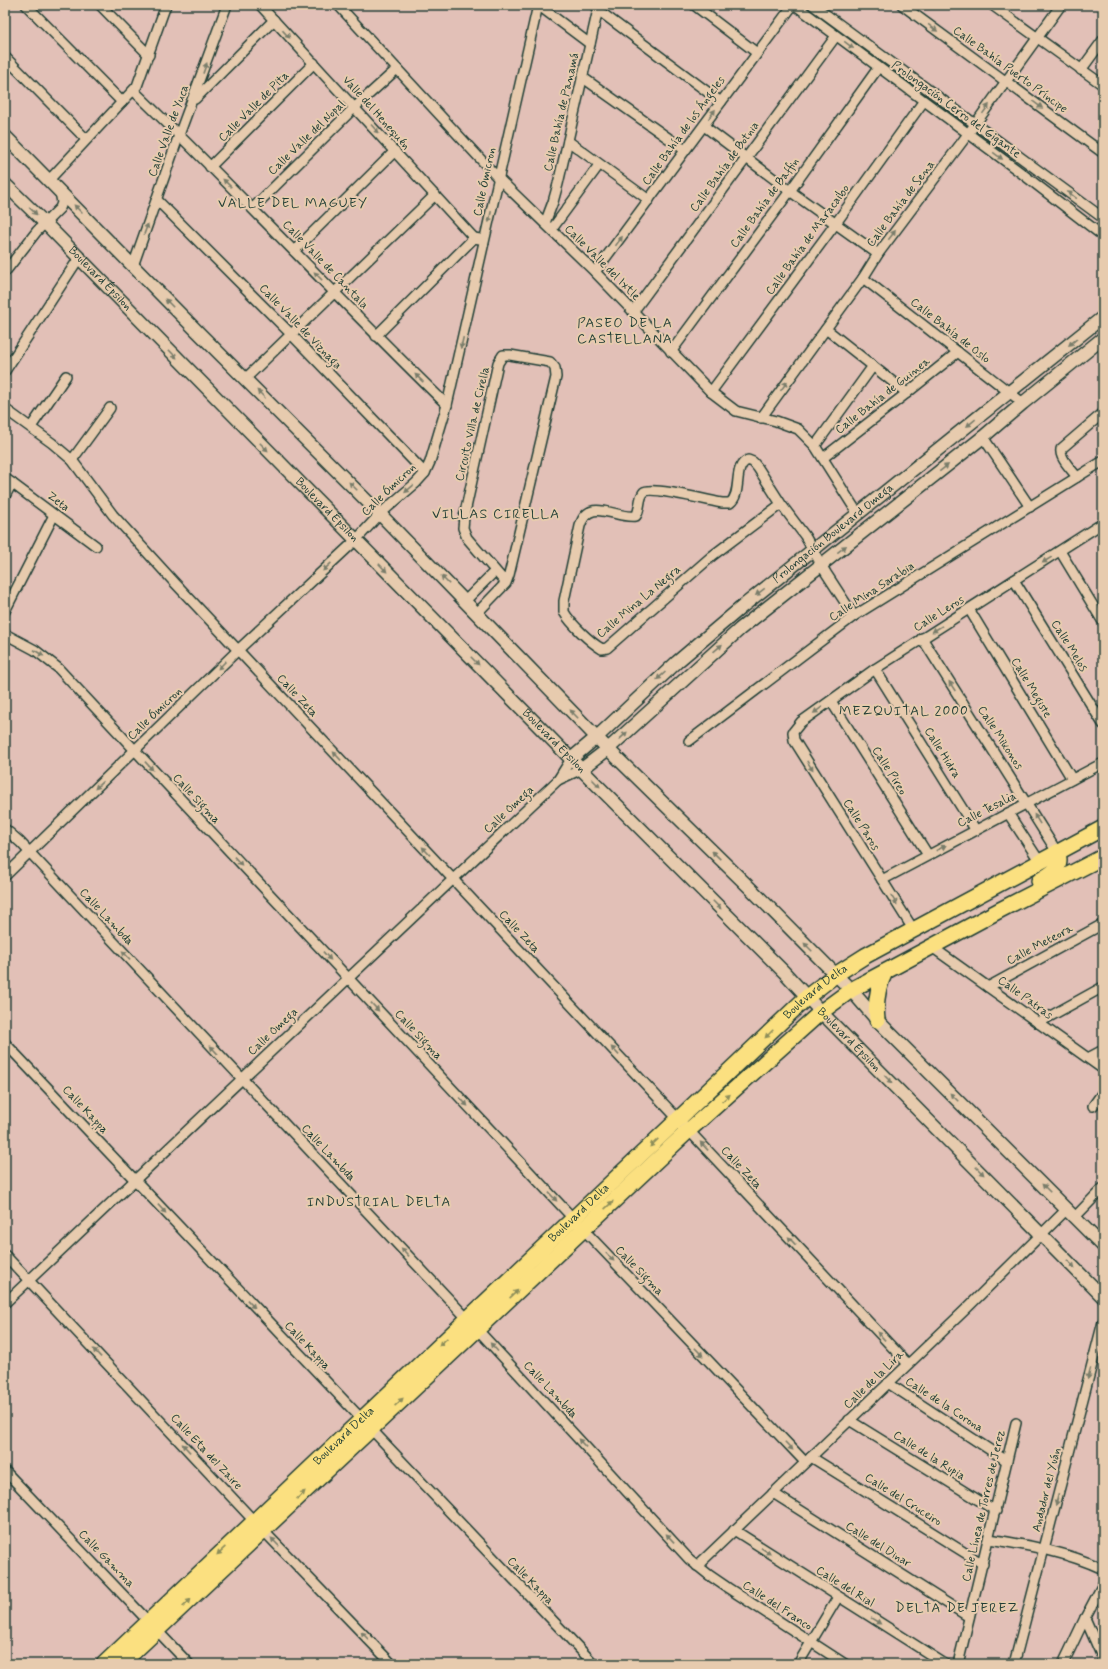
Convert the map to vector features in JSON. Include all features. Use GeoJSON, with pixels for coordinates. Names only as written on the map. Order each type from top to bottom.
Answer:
{"type":"FeatureCollection","features":[{"type":"Feature","properties":{"kind":"main road","name":"Boulevard Delta"},"geometry":{"type":"LineString","coordinates":[[104,1664],[153,1625],[684,1125],[807,997],[835,975],[864,956],[1103,828]]}},
{"type":"Feature","properties":{"kind":"main road"},"geometry":{"type":"LineString","coordinates":[[1000,910],[1019,892],[1052,874],[1057,869],[1059,863],[1057,852]]}},
{"type":"Feature","properties":{"kind":"main road","name":"Boulevard Delta"},"geometry":{"type":"LineString","coordinates":[[684,1125],[821,1012],[851,990],[1000,910],[1103,857]]}},
{"type":"Feature","properties":{"kind":"main road"},"geometry":{"type":"LineString","coordinates":[[877,1020],[876,999],[885,972]]}},
{"type":"Feature","properties":{"kind":"main road","name":"Boulevard Delta"},"geometry":{"type":"LineString","coordinates":[[121,1664],[153,1625]]}},
{"type":"Feature","properties":{"kind":"street"},"geometry":{"type":"LineString","coordinates":[[26,5],[122,102]]}},
{"type":"Feature","properties":{"kind":"street"},"geometry":{"type":"LineString","coordinates":[[100,5],[149,55]]}},
{"type":"Feature","properties":{"kind":"street"},"geometry":{"type":"LineString","coordinates":[[49,180],[86,139],[134,91],[149,55],[166,5]]}},
{"type":"Feature","properties":{"kind":"street","name":"Calle Valle de Yuca"},"geometry":{"type":"LineString","coordinates":[[133,266],[227,5]]}},
{"type":"Feature","properties":{"kind":"street","name":"Valle del Henequén"},"geometry":{"type":"LineString","coordinates":[[260,5],[474,238]]}},
{"type":"Feature","properties":{"kind":"street","name":"Calle Valle del Ixtle"},"geometry":{"type":"LineString","coordinates":[[338,5],[498,178],[595,272],[711,392],[736,411],[787,424],[798,430],[816,446],[858,514]]}},
{"type":"Feature","properties":{"kind":"street"},"geometry":{"type":"LineString","coordinates":[[538,5],[590,44]]}},
{"type":"Feature","properties":{"kind":"street","name":"Calle Ómicron"},"geometry":{"type":"LineString","coordinates":[[5,876],[238,650],[356,540],[380,514],[425,473],[430,462],[447,405],[486,239],[498,178],[538,5]]}},
{"type":"Feature","properties":{"kind":"street"},"geometry":{"type":"LineString","coordinates":[[694,5],[757,53]]}},
{"type":"Feature","properties":{"kind":"street","name":"Calle Bahía de los Ángeles"},"geometry":{"type":"LineString","coordinates":[[595,272],[794,5]]}},
{"type":"Feature","properties":{"kind":"street","name":"Prolongación Cerro del Gigante"},"geometry":{"type":"LineString","coordinates":[[794,5],[1103,236]]}},
{"type":"Feature","properties":{"kind":"street","name":"Prolongación Cerro del Gigante"},"geometry":{"type":"LineString","coordinates":[[814,5],[1103,218]]}},
{"type":"Feature","properties":{"kind":"street","name":"Calle Bahía Puerto Príncipe"},"geometry":{"type":"LineString","coordinates":[[902,5],[1103,153]]}},
{"type":"Feature","properties":{"kind":"street"},"geometry":{"type":"LineString","coordinates":[[994,5],[1103,85]]}},
{"type":"Feature","properties":{"kind":"street","name":"Calle Bahía de Sena"},"geometry":{"type":"LineString","coordinates":[[760,418],[863,278],[878,254],[968,134],[1061,5]]}},
{"type":"Feature","properties":{"kind":"street"},"geometry":{"type":"LineString","coordinates":[[598,8],[721,102]]}},
{"type":"Feature","properties":{"kind":"street","name":"Calle Bahía de Panamá"},"geometry":{"type":"LineString","coordinates":[[548,226],[598,8]]}},
{"type":"Feature","properties":{"kind":"street"},"geometry":{"type":"LineString","coordinates":[[192,101],[274,20]]}},
{"type":"Feature","properties":{"kind":"street","name":"Calle Bahía de Botnia"},"geometry":{"type":"LineString","coordinates":[[633,312],[836,36]]}},
{"type":"Feature","properties":{"kind":"street"},"geometry":{"type":"LineString","coordinates":[[1081,70],[1103,40]]}},
{"type":"Feature","properties":{"kind":"street"},"geometry":{"type":"LineString","coordinates":[[5,57],[86,139]]}},
{"type":"Feature","properties":{"kind":"street","name":"Calle Valle de Pita"},"geometry":{"type":"LineString","coordinates":[[210,167],[314,63]]}},
{"type":"Feature","properties":{"kind":"street","name":"Calle Bahía de Baffin"},"geometry":{"type":"LineString","coordinates":[[671,352],[790,191],[878,68]]}},
{"type":"Feature","properties":{"kind":"street","name":"Calle Valle del Nopal"},"geometry":{"type":"LineString","coordinates":[[253,208],[355,107],[397,69]]}},
{"type":"Feature","properties":{"kind":"street"},"geometry":{"type":"LineString","coordinates":[[582,77],[686,150]]}},
{"type":"Feature","properties":{"kind":"street","name":"Calle Valle de Cantala"},"geometry":{"type":"LineString","coordinates":[[134,91],[253,208],[376,336],[447,405]]}},
{"type":"Feature","properties":{"kind":"street","name":"Calle Bahía de Maracaibo"},"geometry":{"type":"LineString","coordinates":[[711,392],[923,102]]}},
{"type":"Feature","properties":{"kind":"street"},"geometry":{"type":"LineString","coordinates":[[704,126],[746,159],[878,254]]}},
{"type":"Feature","properties":{"kind":"street"},"geometry":{"type":"LineString","coordinates":[[5,136],[380,514],[608,749],[752,890],[851,990],[877,1020],[1103,1246]]}},
{"type":"Feature","properties":{"kind":"street"},"geometry":{"type":"LineString","coordinates":[[568,141],[649,200]]}},
{"type":"Feature","properties":{"kind":"street"},"geometry":{"type":"LineString","coordinates":[[294,251],[395,152]]}},
{"type":"Feature","properties":{"kind":"street"},"geometry":{"type":"LineString","coordinates":[[548,226],[599,164]]}},
{"type":"Feature","properties":{"kind":"street","name":"Boulevard Épsilon"},"geometry":{"type":"LineString","coordinates":[[5,184],[571,759],[779,966],[821,1012],[1103,1297]]}},
{"type":"Feature","properties":{"kind":"street"},"geometry":{"type":"LineString","coordinates":[[5,272],[22,248],[60,208],[62,203],[60,191]]}},
{"type":"Feature","properties":{"kind":"street"},"geometry":{"type":"LineString","coordinates":[[245,379],[435,195]]}},
{"type":"Feature","properties":{"kind":"street","name":"Calle Valle de Viznaga"},"geometry":{"type":"LineString","coordinates":[[157,200],[291,334],[425,473]]}},
{"type":"Feature","properties":{"kind":"street"},"geometry":{"type":"LineString","coordinates":[[376,336],[474,238],[486,239]]}},
{"type":"Feature","properties":{"kind":"street"},"geometry":{"type":"LineString","coordinates":[[5,371],[79,258]]}},
{"type":"Feature","properties":{"kind":"street","name":"Calle Bahía de Oslo"},"geometry":{"type":"LineString","coordinates":[[863,278],[1023,403]]}},
{"type":"Feature","properties":{"kind":"street","name":"Prolongación Boulevard Omega"},"geometry":{"type":"LineString","coordinates":[[571,759],[597,737],[644,690],[742,606],[813,551],[1103,317]]}},
{"type":"Feature","properties":{"kind":"street"},"geometry":{"type":"LineString","coordinates":[[826,329],[908,393]]}},
{"type":"Feature","properties":{"kind":"street","name":"Prolongación Boulevard Omega"},"geometry":{"type":"LineString","coordinates":[[582,769],[608,749],[740,629],[984,437],[1103,338]]}},
{"type":"Feature","properties":{"kind":"street","name":"Calle Bahía de Guinea"},"geometry":{"type":"LineString","coordinates":[[823,458],[908,393],[958,352]]}},
{"type":"Feature","properties":{"kind":"street","name":"Circuito Villa de Cirella"},"geometry":{"type":"LineString","coordinates":[[477,613],[506,583],[512,564],[556,372],[554,365],[550,362],[510,355],[503,355],[498,363],[463,523],[464,533],[467,538],[506,583]]}},
{"type":"Feature","properties":{"kind":"street"},"geometry":{"type":"LineString","coordinates":[[816,446],[874,366]]}},
{"type":"Feature","properties":{"kind":"street"},"geometry":{"type":"LineString","coordinates":[[31,427],[66,376]]}},
{"type":"Feature","properties":{"kind":"street"},"geometry":{"type":"LineString","coordinates":[[72,460],[110,408]]}},
{"type":"Feature","properties":{"kind":"street","name":"Calle Zeta"},"geometry":{"type":"LineString","coordinates":[[5,410],[31,427],[72,460],[113,516],[908,1364]]}},
{"type":"Feature","properties":{"kind":"street"},"geometry":{"type":"LineString","coordinates":[[1077,477],[1062,457],[1061,449],[1103,413]]}},
{"type":"Feature","properties":{"kind":"street"},"geometry":{"type":"LineString","coordinates":[[984,437],[1030,507]]}},
{"type":"Feature","properties":{"kind":"street","name":"Calle Mina La Negra"},"geometry":{"type":"LineString","coordinates":[[781,504],[712,556],[607,648],[602,649],[597,645],[573,623],[564,612],[564,601],[580,526],[584,515],[587,512],[592,510],[635,516],[639,511],[642,495],[649,490],[668,492],[722,503],[730,503],[735,495],[740,467],[748,460],[755,464],[758,468],[781,504],[805,536],[854,616]]}},
{"type":"Feature","properties":{"kind":"street","name":"Calle Mina Sarabia"},"geometry":{"type":"LineString","coordinates":[[689,741],[854,616],[1103,461]]}},
{"type":"Feature","properties":{"kind":"street"},"geometry":{"type":"LineString","coordinates":[[5,496],[8,480]]}},
{"type":"Feature","properties":{"kind":"street","name":"Zeta"},"geometry":{"type":"LineString","coordinates":[[8,480],[96,546]]}},
{"type":"Feature","properties":{"kind":"street"},"geometry":{"type":"LineString","coordinates":[[5,610],[54,515]]}},
{"type":"Feature","properties":{"kind":"street","name":"Calle Leros"},"geometry":{"type":"LineString","coordinates":[[793,732],[801,722],[875,669],[1103,523]]}},
{"type":"Feature","properties":{"kind":"street"},"geometry":{"type":"LineString","coordinates":[[1060,551],[1103,622]]}},
{"type":"Feature","properties":{"kind":"street"},"geometry":{"type":"LineString","coordinates":[[465,601],[495,572]]}},
{"type":"Feature","properties":{"kind":"street","name":"Calle Melos"},"geometry":{"type":"LineString","coordinates":[[1014,580],[1103,724]]}},
{"type":"Feature","properties":{"kind":"street","name":"Calle Megiste"},"geometry":{"type":"LineString","coordinates":[[969,609],[1072,779]]}},
{"type":"Feature","properties":{"kind":"street","name":"Calle Sigma"},"geometry":{"type":"LineString","coordinates":[[5,634],[35,650],[58,668],[578,1224],[808,1460]]}},
{"type":"Feature","properties":{"kind":"street","name":"Calle Mikonos"},"geometry":{"type":"LineString","coordinates":[[922,638],[1057,852]]}},
{"type":"Feature","properties":{"kind":"street","name":"Calle Hidra"},"geometry":{"type":"LineString","coordinates":[[875,669],[975,829]]}},
{"type":"Feature","properties":{"kind":"street","name":"Calle Pireo"},"geometry":{"type":"LineString","coordinates":[[831,701],[928,855]]}},
{"type":"Feature","properties":{"kind":"street","name":"Calle Paros"},"geometry":{"type":"LineString","coordinates":[[793,732],[794,740],[913,930]]}},
{"type":"Feature","properties":{"kind":"street","name":"Calle Omega"},"geometry":{"type":"LineString","coordinates":[[5,1303],[558,780],[571,759]]}},
{"type":"Feature","properties":{"kind":"street","name":"Calle Tesalia"},"geometry":{"type":"LineString","coordinates":[[882,880],[1103,762]]}},
{"type":"Feature","properties":{"kind":"street","name":"Calle Omega"},"geometry":{"type":"LineString","coordinates":[[558,780],[582,769]]}},
{"type":"Feature","properties":{"kind":"street"},"geometry":{"type":"LineString","coordinates":[[1008,813],[1040,862]]}},
{"type":"Feature","properties":{"kind":"street","name":"Calle Lambda"},"geometry":{"type":"LineString","coordinates":[[5,829],[30,853],[242,1078],[697,1566]]}},
{"type":"Feature","properties":{"kind":"street","name":"Calle Meteora"},"geometry":{"type":"LineString","coordinates":[[988,987],[1103,924]]}},
{"type":"Feature","properties":{"kind":"street","name":"Calle Patras"},"geometry":{"type":"LineString","coordinates":[[932,947],[1103,1069]]}},
{"type":"Feature","properties":{"kind":"street"},"geometry":{"type":"LineString","coordinates":[[1038,1023],[1103,987]]}},
{"type":"Feature","properties":{"kind":"street","name":"Calle Kappa"},"geometry":{"type":"LineString","coordinates":[[5,1043],[594,1664]]}},
{"type":"Feature","properties":{"kind":"street"},"geometry":{"type":"LineString","coordinates":[[1088,1058],[1103,1050]]}},
{"type":"Feature","properties":{"kind":"street"},"geometry":{"type":"LineString","coordinates":[[1093,1106],[1103,1092]]}},
{"type":"Feature","properties":{"kind":"street","name":"Calle de la Lira"},"geometry":{"type":"LineString","coordinates":[[697,1566],[1042,1234],[1103,1188]]}},
{"type":"Feature","properties":{"kind":"street","name":"Calle Eta del Zaire"},"geometry":{"type":"LineString","coordinates":[[5,1256],[259,1526],[392,1664]]}},
{"type":"Feature","properties":{"kind":"street","name":"Andador del Yuán"},"geometry":{"type":"LineString","coordinates":[[1014,1664],[1103,1322]]}},
{"type":"Feature","properties":{"kind":"street","name":"Calle de la Corona"},"geometry":{"type":"LineString","coordinates":[[888,1383],[1007,1461]]}},
{"type":"Feature","properties":{"kind":"street","name":"Calle de la Rupia"},"geometry":{"type":"LineString","coordinates":[[849,1420],[996,1511]]}},
{"type":"Feature","properties":{"kind":"street","name":"Calle Línea de Torres de Jerez"},"geometry":{"type":"LineString","coordinates":[[958,1664],[1016,1423]]}},
{"type":"Feature","properties":{"kind":"street","name":"Calle del Cruceiro"},"geometry":{"type":"LineString","coordinates":[[808,1460],[983,1564]]}},
{"type":"Feature","properties":{"kind":"street","name":"Calle Gamma"},"geometry":{"type":"LineString","coordinates":[[5,1471],[189,1664]]}},
{"type":"Feature","properties":{"kind":"street","name":"Calle del Dinar"},"geometry":{"type":"LineString","coordinates":[[774,1493],[969,1617]]}},
{"type":"Feature","properties":{"kind":"street","name":"Calle del Rial"},"geometry":{"type":"LineString","coordinates":[[734,1530],[945,1664]]}},
{"type":"Feature","properties":{"kind":"street"},"geometry":{"type":"LineString","coordinates":[[989,1539],[1069,1555],[1103,1569]]}},
{"type":"Feature","properties":{"kind":"street","name":"Calle del Franco"},"geometry":{"type":"LineString","coordinates":[[697,1566],[845,1664]]}},
{"type":"Feature","properties":{"kind":"street"},"geometry":{"type":"LineString","coordinates":[[1063,1664],[1102,1586]]}},
{"type":"Feature","properties":{"kind":"street"},"geometry":{"type":"LineString","coordinates":[[798,1664],[838,1597]]}},
{"type":"Feature","properties":{"kind":"street"},"geometry":{"type":"LineString","coordinates":[[1085,1618],[1103,1659]]}},
{"type":"Feature","properties":{"kind":"district","name":"VALLE DEL MAGUEY"},"geometry":{"type":"Point","coordinates":[293,203]}},
{"type":"Feature","properties":{"kind":"district","name":"PASEO DE LA CASTELLANA"},"geometry":{"type":"Point","coordinates":[625,332]}},
{"type":"Feature","properties":{"kind":"district","name":"VILLAS CIRELLA"},"geometry":{"type":"Point","coordinates":[496,514]}},
{"type":"Feature","properties":{"kind":"district","name":"MEZQUITAL 2000"},"geometry":{"type":"Point","coordinates":[904,711]}},
{"type":"Feature","properties":{"kind":"district","name":"INDUSTRIAL DELTA"},"geometry":{"type":"Point","coordinates":[379,1202]}},
{"type":"Feature","properties":{"kind":"district","name":"DELTA DE JEREZ"},"geometry":{"type":"Point","coordinates":[957,1608]}}]}
